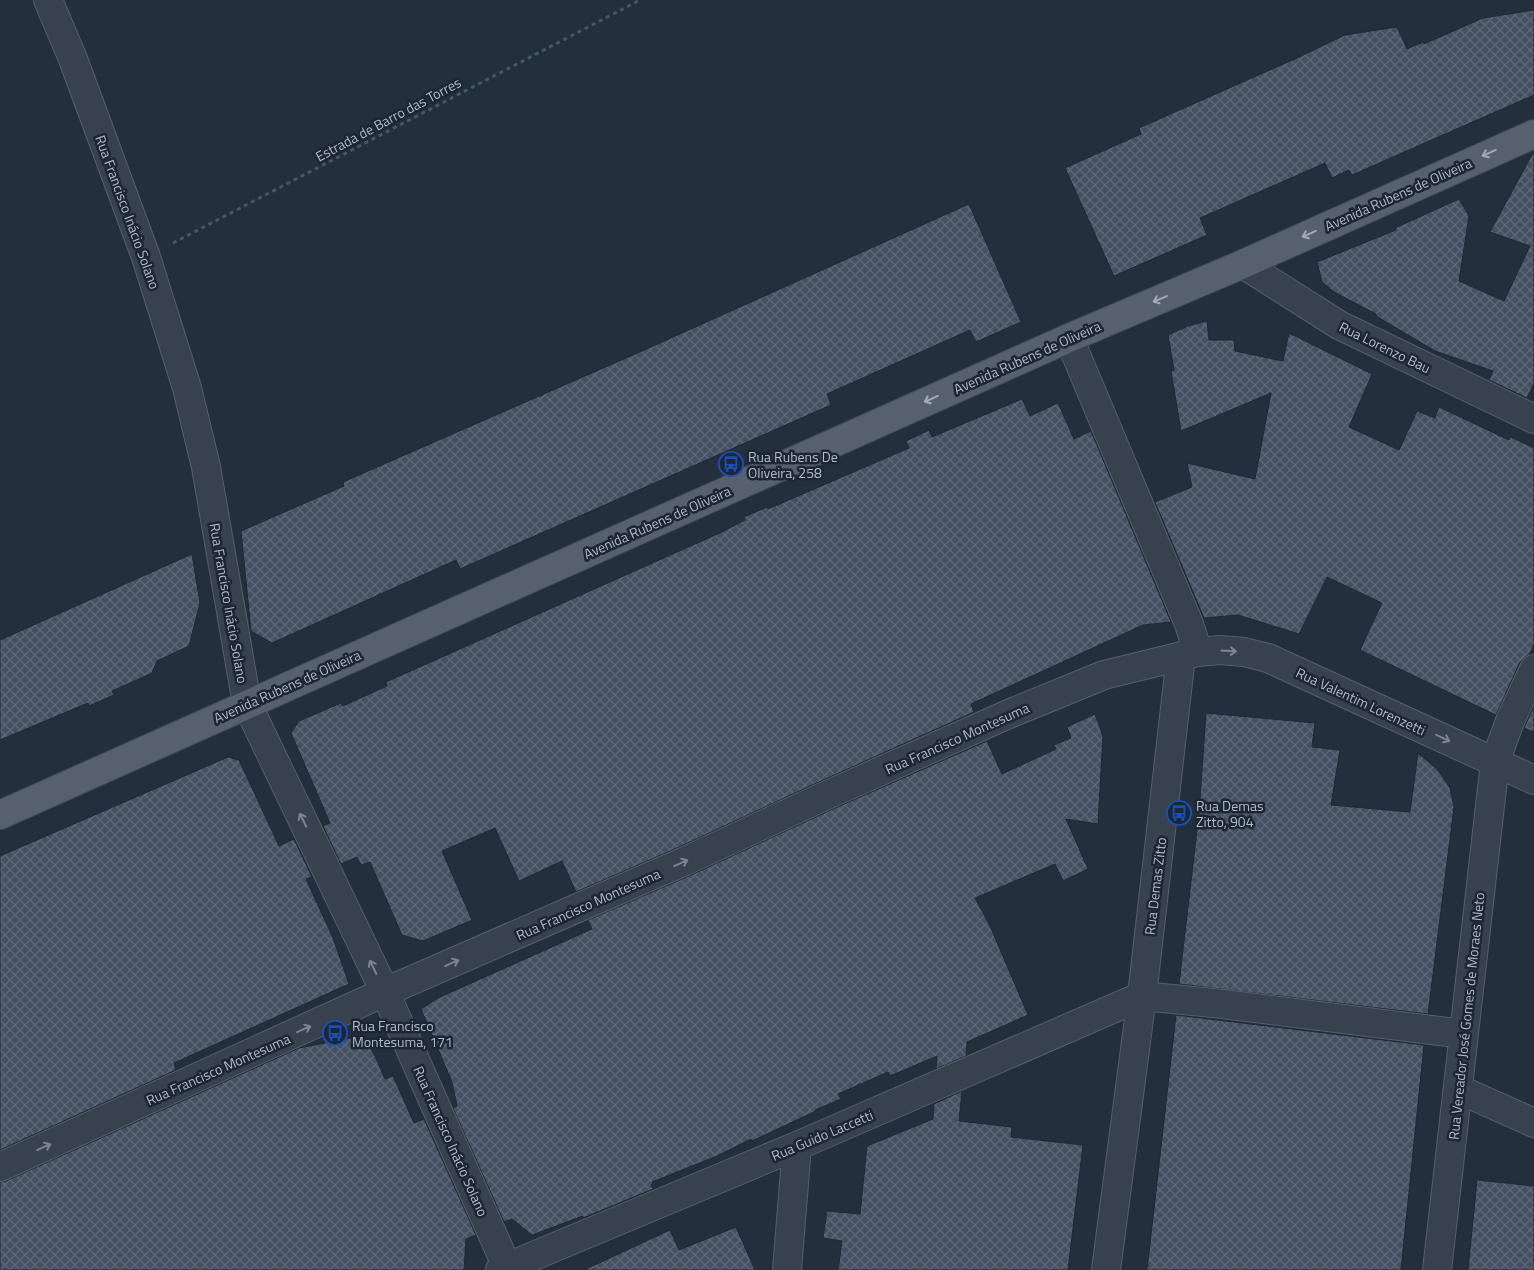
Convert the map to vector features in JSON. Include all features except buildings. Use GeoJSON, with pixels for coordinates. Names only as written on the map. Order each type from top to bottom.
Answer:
{"type":"FeatureCollection","features":[{"type":"Feature","properties":{"kind":"main road","name":"Avenida Rubens de Oliveira"},"geometry":{"type":"LineString","coordinates":[[0,815],[1069,338],[1243,264],[1534,134]]}},
{"type":"Feature","properties":{"kind":"street","name":"Rua Francisco Inácio Solano"},"geometry":{"type":"LineString","coordinates":[[48,0],[146,258],[187,388],[206,467],[247,704],[385,992],[504,1268]]}},
{"type":"Feature","properties":{"kind":"street","name":"Rua Lorenzo Bau"},"geometry":{"type":"LineString","coordinates":[[1243,264],[1338,325],[1534,419]]}},
{"type":"Feature","properties":{"kind":"street"},"geometry":{"type":"LineString","coordinates":[[1069,338],[1189,624],[1189,654]]}},
{"type":"Feature","properties":{"kind":"street","name":"Rua Valentim Lorenzetti"},"geometry":{"type":"LineString","coordinates":[[1189,654],[1220,650],[1244,652],[1268,658],[1534,780]]}},
{"type":"Feature","properties":{"kind":"street","name":"Rua Francisco Montesuma"},"geometry":{"type":"LineString","coordinates":[[0,1167],[385,992],[683,862],[1010,713],[1104,675],[1189,654]]}},
{"type":"Feature","properties":{"kind":"street","name":"Rua Demas Zitto"},"geometry":{"type":"LineString","coordinates":[[1106,1270],[1189,654]]}},
{"type":"Feature","properties":{"kind":"street","name":"Rua Vereador José Gomes de Moraes Neto"},"geometry":{"type":"LineString","coordinates":[[1437,1270],[1495,762],[1510,721],[1534,669]]}},
{"type":"Feature","properties":{"kind":"street"},"geometry":{"type":"LineString","coordinates":[[1142,996],[1232,1005],[1464,1034]]}},
{"type":"Feature","properties":{"kind":"street","name":"Rua Guido Laccetti"},"geometry":{"type":"LineString","coordinates":[[504,1268],[797,1146],[1142,996]]}},
{"type":"Feature","properties":{"kind":"street"},"geometry":{"type":"LineString","coordinates":[[1458,1089],[1534,1123]]}},
{"type":"Feature","properties":{"kind":"street"},"geometry":{"type":"LineString","coordinates":[[787,1270],[797,1146]]}},
{"type":"Feature","properties":{"kind":"path","name":"Estrada de Barro das Torres"},"geometry":{"type":"LineString","coordinates":[[146,258],[640,0]]}},
{"type":"Feature","properties":{"kind":"place","name":"Rua Rubens De Oliveira, 258"},"geometry":{"type":"Point","coordinates":[731,464]}},
{"type":"Feature","properties":{"kind":"place","name":"Rua Demas Zitto, 904"},"geometry":{"type":"Point","coordinates":[1179,813]}},
{"type":"Feature","properties":{"kind":"place","name":"Rua Francisco Montesuma, 171"},"geometry":{"type":"Point","coordinates":[335,1033]}}]}
